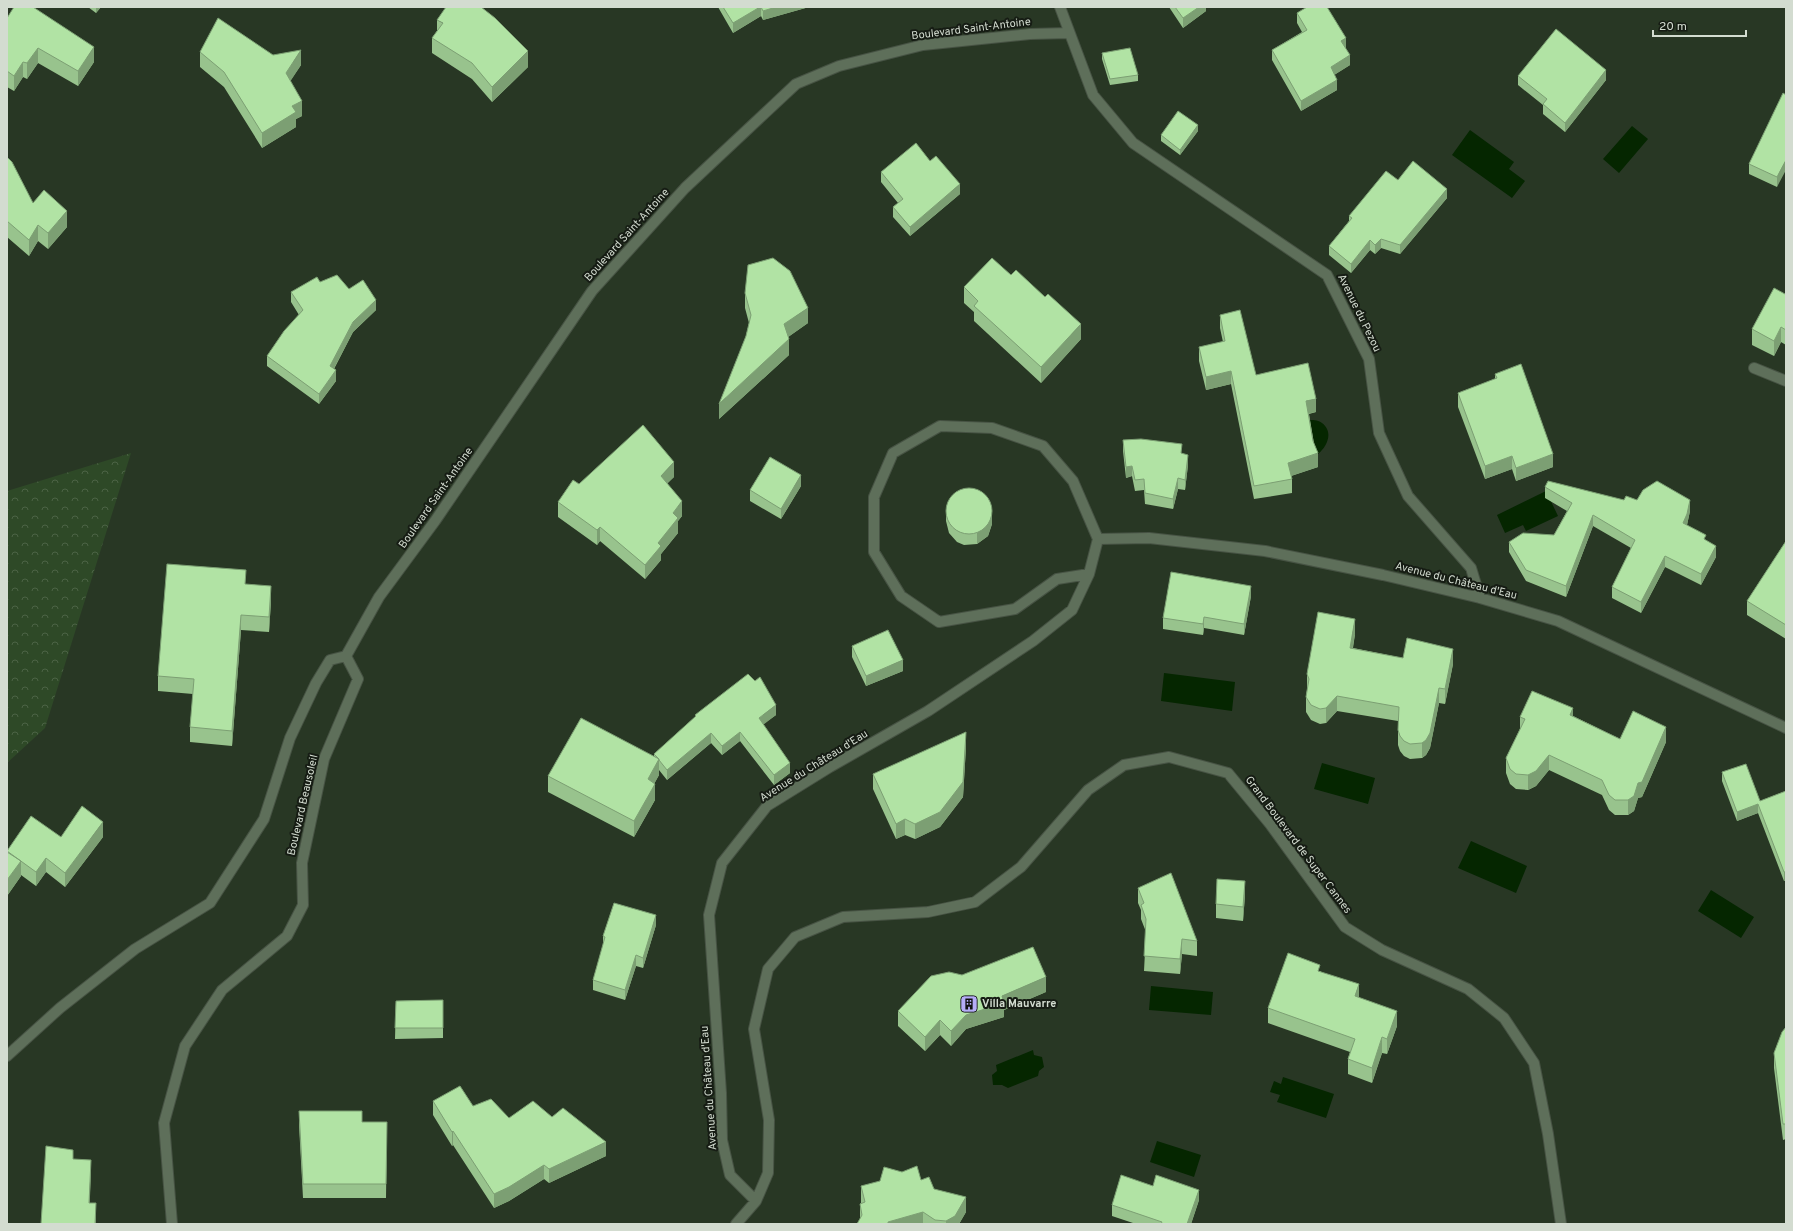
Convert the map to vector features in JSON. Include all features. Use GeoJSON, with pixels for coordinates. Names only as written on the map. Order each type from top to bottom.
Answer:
{"type":"FeatureCollection","features":[{"type":"Feature","properties":{"kind":"street","name":"Avenue du Pezou"},"geometry":{"type":"LineString","coordinates":[[1060,7],[1093,96],[1133,143],[1327,276],[1369,359],[1379,433],[1408,496],[1471,568],[1480,598]]}},
{"type":"Feature","properties":{"kind":"street","name":"Boulevard Saint-Antoine"},"geometry":{"type":"LineString","coordinates":[[346,656],[379,597],[435,521],[592,291],[685,188],[796,84],[839,66],[923,45],[1030,34],[1069,33]]}},
{"type":"Feature","properties":{"kind":"street"},"geometry":{"type":"LineString","coordinates":[[1754,368],[1786,382]]}},
{"type":"Feature","properties":{"kind":"street"},"geometry":{"type":"LineString","coordinates":[[1089,574],[1057,579],[1015,608],[939,622],[900,596],[874,552],[874,497],[893,453],[940,426],[992,428],[1043,446],[1073,481],[1098,539]]}},
{"type":"Feature","properties":{"kind":"street","name":"Avenue du Château d'Eau"},"geometry":{"type":"LineString","coordinates":[[756,1201],[730,1175],[722,1140],[721,1093],[709,915],[722,863],[767,806],[830,767],[928,711],[1033,641],[1072,610],[1089,574],[1098,539],[1149,538],[1265,551],[1384,574],[1480,598],[1558,621],[1786,728]]}},
{"type":"Feature","properties":{"kind":"street"},"geometry":{"type":"LineString","coordinates":[[7,1056],[60,1008],[135,950],[210,903],[264,819],[290,738],[316,683],[330,660],[346,656]]}},
{"type":"Feature","properties":{"kind":"street","name":"Boulevard Beausoleil"},"geometry":{"type":"LineString","coordinates":[[172,1224],[164,1123],[185,1046],[222,990],[287,936],[303,905],[302,863],[324,759],[358,679],[346,656]]}},
{"type":"Feature","properties":{"kind":"street","name":"Grand Boulevard de Super Cannes"},"geometry":{"type":"LineString","coordinates":[[736,1224],[756,1201],[768,1173],[770,1120],[754,1029],[768,969],[796,937],[843,917],[928,912],[975,902],[1021,867],[1088,790],[1124,765],[1169,757],[1228,773],[1270,824],[1345,927],[1382,950],[1468,989],[1504,1018],[1534,1063],[1548,1134],[1561,1224]]}},
{"type":"Feature","properties":{"kind":"green space"},"geometry":{"type":"Polygon","coordinates":[[[131,453],[45,728],[7,763],[7,491],[131,453]]]}},
{"type":"Feature","properties":{"kind":"shaded area"},"geometry":{"type":"Polygon","coordinates":[[[1632,126],[1648,139],[1619,173],[1603,159],[1632,126]]]}},
{"type":"Feature","properties":{"kind":"shaded area"},"geometry":{"type":"Polygon","coordinates":[[[1470,130],[1514,162],[1509,169],[1525,181],[1512,198],[1452,155],[1470,130]]]}},
{"type":"Feature","properties":{"kind":"shaded area"},"geometry":{"type":"Polygon","coordinates":[[[1303,420],[1318,421],[1326,427],[1328,431],[1328,439],[1318,454],[1313,445],[1303,420]]]}},
{"type":"Feature","properties":{"kind":"shaded area"},"geometry":{"type":"Polygon","coordinates":[[[1546,491],[1558,516],[1526,531],[1523,525],[1505,533],[1497,515],[1546,491]]]}},
{"type":"Feature","properties":{"kind":"shaded area"},"geometry":{"type":"Polygon","coordinates":[[[1164,673],[1235,682],[1232,711],[1161,701],[1164,673]]]}},
{"type":"Feature","properties":{"kind":"shaded area"},"geometry":{"type":"Polygon","coordinates":[[[1322,763],[1375,778],[1368,804],[1314,789],[1322,763]]]}},
{"type":"Feature","properties":{"kind":"shaded area"},"geometry":{"type":"Polygon","coordinates":[[[1471,841],[1527,866],[1516,893],[1458,868],[1471,841]]]}},
{"type":"Feature","properties":{"kind":"shaded area"},"geometry":{"type":"Polygon","coordinates":[[[1711,890],[1754,917],[1741,938],[1698,911],[1711,890]]]}},
{"type":"Feature","properties":{"kind":"shaded area"},"geometry":{"type":"Polygon","coordinates":[[[1151,986],[1213,992],[1211,1015],[1149,1010],[1151,986]]]}},
{"type":"Feature","properties":{"kind":"shaded area"},"geometry":{"type":"Polygon","coordinates":[[[1033,1050],[1034,1055],[1042,1057],[1044,1067],[1039,1071],[1038,1076],[1008,1088],[1002,1085],[993,1085],[992,1075],[997,1071],[996,1065],[1033,1050]]]}},
{"type":"Feature","properties":{"kind":"shaded area"},"geometry":{"type":"Polygon","coordinates":[[[1283,1077],[1334,1094],[1326,1118],[1277,1102],[1280,1095],[1270,1092],[1274,1081],[1281,1084],[1283,1077]]]}},
{"type":"Feature","properties":{"kind":"shaded area"},"geometry":{"type":"Polygon","coordinates":[[[1157,1141],[1201,1155],[1194,1177],[1150,1162],[1157,1141]]]}},
{"type":"Feature","properties":{"kind":"building"},"geometry":{"type":"Polygon","coordinates":[[[14,7],[33,7],[94,47],[78,71],[38,48],[27,63],[23,62],[14,76],[7,71],[7,18],[14,7]]]}},
{"type":"Feature","properties":{"kind":"building"},"geometry":{"type":"Polygon","coordinates":[[[446,7],[481,7],[495,18],[528,51],[492,87],[472,63],[432,38],[443,23],[437,20],[446,7]]]}},
{"type":"Feature","properties":{"kind":"building"},"geometry":{"type":"Polygon","coordinates":[[[723,7],[760,7],[733,23],[723,7]]]}},
{"type":"Feature","properties":{"kind":"building"},"geometry":{"type":"Polygon","coordinates":[[[761,7],[776,7],[763,11],[761,7]]]}},
{"type":"Feature","properties":{"kind":"building"},"geometry":{"type":"Polygon","coordinates":[[[1175,7],[1199,7],[1183,18],[1175,7]]]}},
{"type":"Feature","properties":{"kind":"building"},"geometry":{"type":"Polygon","coordinates":[[[1307,7],[1327,7],[1346,38],[1341,41],[1350,55],[1331,67],[1337,80],[1301,101],[1272,50],[1307,30],[1297,13],[1307,7]]]}},
{"type":"Feature","properties":{"kind":"building"},"geometry":{"type":"Polygon","coordinates":[[[218,18],[273,55],[301,50],[286,73],[302,101],[292,106],[296,112],[262,133],[224,72],[200,52],[218,18]]]}},
{"type":"Feature","properties":{"kind":"building"},"geometry":{"type":"Polygon","coordinates":[[[1556,29],[1606,70],[1565,123],[1543,104],[1547,99],[1518,76],[1556,29]]]}},
{"type":"Feature","properties":{"kind":"building"},"geometry":{"type":"Polygon","coordinates":[[[1130,48],[1138,75],[1110,79],[1102,53],[1130,48]]]}},
{"type":"Feature","properties":{"kind":"building"},"geometry":{"type":"Polygon","coordinates":[[[1783,93],[1786,95],[1786,160],[1777,177],[1749,164],[1783,93]]]}},
{"type":"Feature","properties":{"kind":"building"},"geometry":{"type":"Polygon","coordinates":[[[1178,111],[1198,125],[1180,150],[1161,135],[1178,111]]]}},
{"type":"Feature","properties":{"kind":"building"},"geometry":{"type":"Polygon","coordinates":[[[916,143],[930,161],[936,156],[960,184],[910,227],[893,207],[903,199],[881,172],[916,143]]]}},
{"type":"Feature","properties":{"kind":"building"},"geometry":{"type":"Polygon","coordinates":[[[7,157],[12,162],[33,203],[44,190],[67,211],[48,233],[38,225],[29,240],[7,221],[7,157]]]}},
{"type":"Feature","properties":{"kind":"building"},"geometry":{"type":"Polygon","coordinates":[[[1413,161],[1447,189],[1400,245],[1381,239],[1375,245],[1370,240],[1351,264],[1329,246],[1352,218],[1349,216],[1386,171],[1398,180],[1413,161]]]}},
{"type":"Feature","properties":{"kind":"building"},"geometry":{"type":"Polygon","coordinates":[[[773,258],[790,271],[808,308],[784,324],[789,339],[719,404],[746,336],[751,315],[745,293],[748,265],[773,258]]]}},
{"type":"Feature","properties":{"kind":"building"},"geometry":{"type":"Polygon","coordinates":[[[992,258],[1011,275],[1016,270],[1045,297],[1048,294],[1081,324],[1041,367],[974,306],[978,301],[964,287],[992,258]]]}},
{"type":"Feature","properties":{"kind":"building"},"geometry":{"type":"Polygon","coordinates":[[[337,275],[349,289],[363,280],[376,300],[353,322],[330,366],[336,370],[319,394],[267,356],[284,331],[303,310],[291,292],[317,277],[320,282],[337,275]]]}},
{"type":"Feature","properties":{"kind":"building"},"geometry":{"type":"Polygon","coordinates":[[[1774,288],[1785,294],[1786,291],[1786,330],[1781,327],[1774,341],[1752,329],[1774,288]]]}},
{"type":"Feature","properties":{"kind":"building"},"geometry":{"type":"Polygon","coordinates":[[[1240,310],[1256,375],[1308,363],[1316,399],[1306,401],[1313,441],[1318,453],[1288,463],[1292,479],[1254,486],[1231,371],[1206,377],[1199,347],[1225,341],[1220,315],[1240,310]]]}},
{"type":"Feature","properties":{"kind":"building"},"geometry":{"type":"Polygon","coordinates":[[[1521,364],[1553,454],[1516,468],[1512,456],[1485,466],[1458,393],[1497,378],[1495,374],[1521,364]]]}},
{"type":"Feature","properties":{"kind":"building"},"geometry":{"type":"Polygon","coordinates":[[[643,425],[674,462],[661,476],[682,501],[673,513],[678,518],[658,543],[661,546],[645,565],[600,527],[597,530],[558,502],[573,480],[579,484],[643,425]]]}},
{"type":"Feature","properties":{"kind":"building"},"geometry":{"type":"Polygon","coordinates":[[[1141,439],[1182,444],[1181,453],[1188,455],[1185,480],[1178,478],[1173,499],[1145,493],[1144,479],[1135,480],[1132,466],[1126,467],[1123,440],[1141,439]]]}},
{"type":"Feature","properties":{"kind":"building"},"geometry":{"type":"Polygon","coordinates":[[[770,457],[801,475],[781,509],[750,490],[770,457]]]}},
{"type":"Feature","properties":{"kind":"building"},"geometry":{"type":"Polygon","coordinates":[[[1548,481],[1624,500],[1626,496],[1637,500],[1643,490],[1657,481],[1690,500],[1687,514],[1683,523],[1706,535],[1704,539],[1716,546],[1701,574],[1665,556],[1641,602],[1612,587],[1635,540],[1593,515],[1566,586],[1526,570],[1509,542],[1523,533],[1554,535],[1572,503],[1545,487],[1548,481]]]}},
{"type":"Feature","properties":{"kind":"building"},"geometry":{"type":"Polygon","coordinates":[[[969,488],[982,492],[988,498],[992,511],[988,524],[982,530],[969,534],[956,530],[950,524],[946,511],[950,498],[956,492],[969,488]]]}},
{"type":"Feature","properties":{"kind":"building"},"geometry":{"type":"Polygon","coordinates":[[[1786,541],[1786,625],[1747,601],[1786,541]]]}},
{"type":"Feature","properties":{"kind":"building"},"geometry":{"type":"Polygon","coordinates":[[[167,564],[246,570],[245,584],[271,586],[269,617],[241,615],[232,731],[190,727],[194,679],[158,676],[167,564]]]}},
{"type":"Feature","properties":{"kind":"building"},"geometry":{"type":"Polygon","coordinates":[[[1171,572],[1251,586],[1244,624],[1204,617],[1203,624],[1163,618],[1171,572]]]}},
{"type":"Feature","properties":{"kind":"building"},"geometry":{"type":"Polygon","coordinates":[[[1318,612],[1355,619],[1350,648],[1403,658],[1407,638],[1453,649],[1445,689],[1439,688],[1430,733],[1426,740],[1422,743],[1410,744],[1404,741],[1398,730],[1399,707],[1337,696],[1326,708],[1320,709],[1311,705],[1306,697],[1309,679],[1307,674],[1318,612]]]}},
{"type":"Feature","properties":{"kind":"building"},"geometry":{"type":"Polygon","coordinates":[[[888,630],[903,660],[866,676],[852,646],[888,630]]]}},
{"type":"Feature","properties":{"kind":"building"},"geometry":{"type":"Polygon","coordinates":[[[748,674],[755,681],[760,677],[776,705],[759,718],[790,763],[774,775],[740,732],[722,746],[711,733],[667,770],[654,754],[696,716],[695,715],[748,674]]]}},
{"type":"Feature","properties":{"kind":"building"},"geometry":{"type":"Polygon","coordinates":[[[1532,691],[1573,708],[1570,715],[1620,739],[1633,711],[1666,727],[1642,782],[1638,783],[1634,796],[1628,800],[1615,800],[1609,795],[1602,780],[1549,755],[1536,771],[1528,775],[1516,774],[1510,769],[1506,758],[1525,719],[1520,717],[1532,691]]]}},
{"type":"Feature","properties":{"kind":"building"},"geometry":{"type":"Polygon","coordinates":[[[581,718],[659,759],[648,779],[655,784],[634,821],[548,776],[581,718]]]}},
{"type":"Feature","properties":{"kind":"building"},"geometry":{"type":"Polygon","coordinates":[[[966,732],[963,782],[940,812],[915,824],[905,819],[896,824],[873,774],[966,732]]]}},
{"type":"Feature","properties":{"kind":"building"},"geometry":{"type":"Polygon","coordinates":[[[1746,764],[1760,801],[1786,791],[1786,872],[1784,872],[1758,804],[1737,812],[1722,772],[1746,764]]]}},
{"type":"Feature","properties":{"kind":"building"},"geometry":{"type":"Polygon","coordinates":[[[82,806],[103,822],[65,873],[46,858],[36,872],[7,851],[31,816],[61,837],[82,806]]]}},
{"type":"Feature","properties":{"kind":"building"},"geometry":{"type":"Polygon","coordinates":[[[7,852],[21,861],[7,880],[7,852]]]}},
{"type":"Feature","properties":{"kind":"building"},"geometry":{"type":"Polygon","coordinates":[[[1171,873],[1197,941],[1182,939],[1180,959],[1144,956],[1146,919],[1141,905],[1144,903],[1138,888],[1171,873]]]}},
{"type":"Feature","properties":{"kind":"building"},"geometry":{"type":"Polygon","coordinates":[[[1217,879],[1245,881],[1243,907],[1216,904],[1217,879]]]}},
{"type":"Feature","properties":{"kind":"building"},"geometry":{"type":"Polygon","coordinates":[[[614,903],[656,915],[643,958],[636,955],[625,990],[593,980],[605,937],[603,936],[614,903]]]}},
{"type":"Feature","properties":{"kind":"building","name":"Villa Mauvarre"},"geometry":{"type":"Polygon","coordinates":[[[1033,947],[1046,977],[1002,996],[1004,1003],[966,1015],[951,1031],[940,1020],[925,1037],[898,1011],[931,976],[949,972],[962,975],[1033,947]]]}},
{"type":"Feature","properties":{"kind":"building"},"geometry":{"type":"Polygon","coordinates":[[[1288,953],[1320,965],[1318,971],[1359,984],[1355,996],[1397,1011],[1387,1039],[1382,1037],[1372,1068],[1348,1059],[1355,1039],[1268,1008],[1288,953]]]}},
{"type":"Feature","properties":{"kind":"building"},"geometry":{"type":"Polygon","coordinates":[[[443,1000],[443,1028],[395,1028],[396,1001],[443,1000]]]}},
{"type":"Feature","properties":{"kind":"building"},"geometry":{"type":"Polygon","coordinates":[[[1786,1027],[1786,1124],[1783,1124],[1774,1053],[1782,1032],[1786,1027]]]}},
{"type":"Feature","properties":{"kind":"building"},"geometry":{"type":"Polygon","coordinates":[[[460,1086],[473,1106],[491,1099],[509,1118],[533,1101],[552,1117],[563,1108],[606,1142],[549,1169],[544,1165],[509,1187],[494,1194],[433,1101],[460,1086]]]}},
{"type":"Feature","properties":{"kind":"building"},"geometry":{"type":"Polygon","coordinates":[[[299,1111],[362,1111],[362,1122],[387,1122],[386,1184],[303,1184],[299,1111]]]}},
{"type":"Feature","properties":{"kind":"building"},"geometry":{"type":"Polygon","coordinates":[[[46,1146],[73,1150],[73,1159],[91,1160],[89,1203],[96,1203],[95,1224],[41,1224],[46,1146]]]}},
{"type":"Feature","properties":{"kind":"building"},"geometry":{"type":"Polygon","coordinates":[[[917,1166],[921,1180],[929,1177],[934,1189],[966,1197],[955,1216],[946,1221],[935,1220],[923,1212],[888,1222],[888,1224],[857,1224],[862,1215],[860,1204],[865,1202],[861,1186],[880,1181],[884,1167],[902,1172],[917,1166]]]}},
{"type":"Feature","properties":{"kind":"building"},"geometry":{"type":"Polygon","coordinates":[[[1121,1175],[1153,1186],[1156,1175],[1199,1190],[1187,1224],[1161,1224],[1162,1222],[1112,1205],[1121,1175]]]}},
{"type":"Feature","properties":{"kind":"place","name":"Villa Mauvarre"},"geometry":{"type":"Point","coordinates":[969,1004]}}]}
